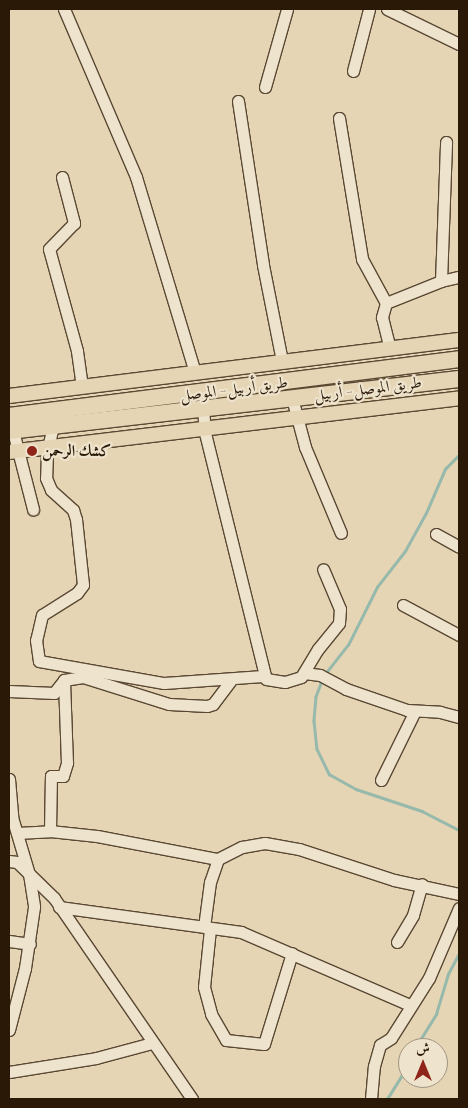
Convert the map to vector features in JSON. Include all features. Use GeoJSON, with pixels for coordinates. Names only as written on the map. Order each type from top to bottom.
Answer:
{"type":"FeatureCollection","features":[{"type":"Feature","properties":{"kind":"highway","name":"طريق أربيل - الموصل"},"geometry":{"type":"LineString","coordinates":[[10,426],[459,359]]}},
{"type":"Feature","properties":{"kind":"highway","name":"طريق الموصل - أربيل"},"geometry":{"type":"LineString","coordinates":[[10,426],[53,426],[459,379]]}},
{"type":"Feature","properties":{"kind":"main road"},"geometry":{"type":"LineString","coordinates":[[9,396],[459,340]]}},
{"type":"Feature","properties":{"kind":"main road"},"geometry":{"type":"LineString","coordinates":[[13,451],[459,398]]}},
{"type":"Feature","properties":{"kind":"street"},"geometry":{"type":"LineString","coordinates":[[64,9],[136,177],[195,372]]}},
{"type":"Feature","properties":{"kind":"street"},"geometry":{"type":"LineString","coordinates":[[265,88],[287,9]]}},
{"type":"Feature","properties":{"kind":"street"},"geometry":{"type":"LineString","coordinates":[[353,71],[369,9]]}},
{"type":"Feature","properties":{"kind":"street"},"geometry":{"type":"LineString","coordinates":[[387,9],[459,44]]}},
{"type":"Feature","properties":{"kind":"street"},"geometry":{"type":"LineString","coordinates":[[238,101],[263,265],[282,361]]}},
{"type":"Feature","properties":{"kind":"street"},"geometry":{"type":"LineString","coordinates":[[339,118],[362,259],[386,303],[382,316],[390,348]]}},
{"type":"Feature","properties":{"kind":"street"},"geometry":{"type":"LineString","coordinates":[[441,281],[446,142]]}},
{"type":"Feature","properties":{"kind":"street"},"geometry":{"type":"LineString","coordinates":[[62,177],[74,223],[49,250],[77,350],[82,386]]}},
{"type":"Feature","properties":{"kind":"street"},"geometry":{"type":"LineString","coordinates":[[386,303],[441,281],[459,277]]}},
{"type":"Feature","properties":{"kind":"street"},"geometry":{"type":"LineString","coordinates":[[292,398],[305,447],[341,533]]}},
{"type":"Feature","properties":{"kind":"street"},"geometry":{"type":"LineString","coordinates":[[203,409],[204,429],[263,676]]}},
{"type":"Feature","properties":{"kind":"street"},"geometry":{"type":"LineString","coordinates":[[10,426],[13,451],[33,509]]}},
{"type":"Feature","properties":{"kind":"street"},"geometry":{"type":"LineString","coordinates":[[53,426],[48,447],[48,485],[73,510],[76,519],[83,585],[77,593],[42,615],[36,640],[39,661],[164,683],[263,676],[276,682],[285,682],[304,673],[342,616],[323,569]]}},
{"type":"Feature","properties":{"kind":"street"},"geometry":{"type":"LineString","coordinates":[[436,534],[459,547]]}},
{"type":"Feature","properties":{"kind":"street"},"geometry":{"type":"LineString","coordinates":[[403,605],[459,635]]}},
{"type":"Feature","properties":{"kind":"street"},"geometry":{"type":"LineString","coordinates":[[304,673],[320,675],[346,689],[415,711],[440,712],[459,717]]}},
{"type":"Feature","properties":{"kind":"street"},"geometry":{"type":"LineString","coordinates":[[9,691],[34,694],[54,693],[64,680],[83,678],[169,704],[207,706],[213,704],[232,679]]}},
{"type":"Feature","properties":{"kind":"street"},"geometry":{"type":"LineString","coordinates":[[50,831],[51,776],[63,776],[67,763],[64,680]]}},
{"type":"Feature","properties":{"kind":"street"},"geometry":{"type":"LineString","coordinates":[[381,780],[415,711]]}},
{"type":"Feature","properties":{"kind":"street"},"geometry":{"type":"LineString","coordinates":[[9,779],[16,833],[29,874],[34,907],[30,944],[9,1025]]}},
{"type":"Feature","properties":{"kind":"street"},"geometry":{"type":"LineString","coordinates":[[16,833],[50,831],[97,836],[218,859],[242,847],[265,843],[299,849],[394,880],[422,884],[459,894]]}},
{"type":"Feature","properties":{"kind":"street"},"geometry":{"type":"LineString","coordinates":[[218,859],[210,882],[204,988],[211,1014],[226,1040],[264,1044],[292,953]]}},
{"type":"Feature","properties":{"kind":"street"},"geometry":{"type":"LineString","coordinates":[[9,861],[17,862],[59,907],[192,1099]]}},
{"type":"Feature","properties":{"kind":"street"},"geometry":{"type":"LineString","coordinates":[[397,942],[413,915],[422,884]]}},
{"type":"Feature","properties":{"kind":"street"},"geometry":{"type":"LineString","coordinates":[[59,907],[241,932],[292,953],[352,982],[410,1005]]}},
{"type":"Feature","properties":{"kind":"street"},"geometry":{"type":"LineString","coordinates":[[371,1099],[374,1066],[380,1045],[391,1038],[410,1005],[429,978],[459,908]]}},
{"type":"Feature","properties":{"kind":"street"},"geometry":{"type":"LineString","coordinates":[[9,942],[30,944]]}},
{"type":"Feature","properties":{"kind":"street"},"geometry":{"type":"LineString","coordinates":[[9,1072],[96,1058],[152,1043]]}},
{"type":"Feature","properties":{"kind":"waterway"},"geometry":{"type":"LineString","coordinates":[[325,674],[348,645],[377,587],[405,551],[426,513],[445,469],[459,455]]}},
{"type":"Feature","properties":{"kind":"waterway"},"geometry":{"type":"LineString","coordinates":[[322,681],[316,697],[314,721],[317,749],[329,774],[356,789],[422,811],[459,830]]}},
{"type":"Feature","properties":{"kind":"waterway"},"geometry":{"type":"LineString","coordinates":[[421,1038],[436,1014],[448,974],[459,953]]}},
{"type":"Feature","properties":{"kind":"waterway"},"geometry":{"type":"LineString","coordinates":[[387,1099],[398,1082]]}},
{"type":"Feature","properties":{"kind":"place","name":"كشك الرحمن"},"geometry":{"type":"Point","coordinates":[32,451]}}]}
